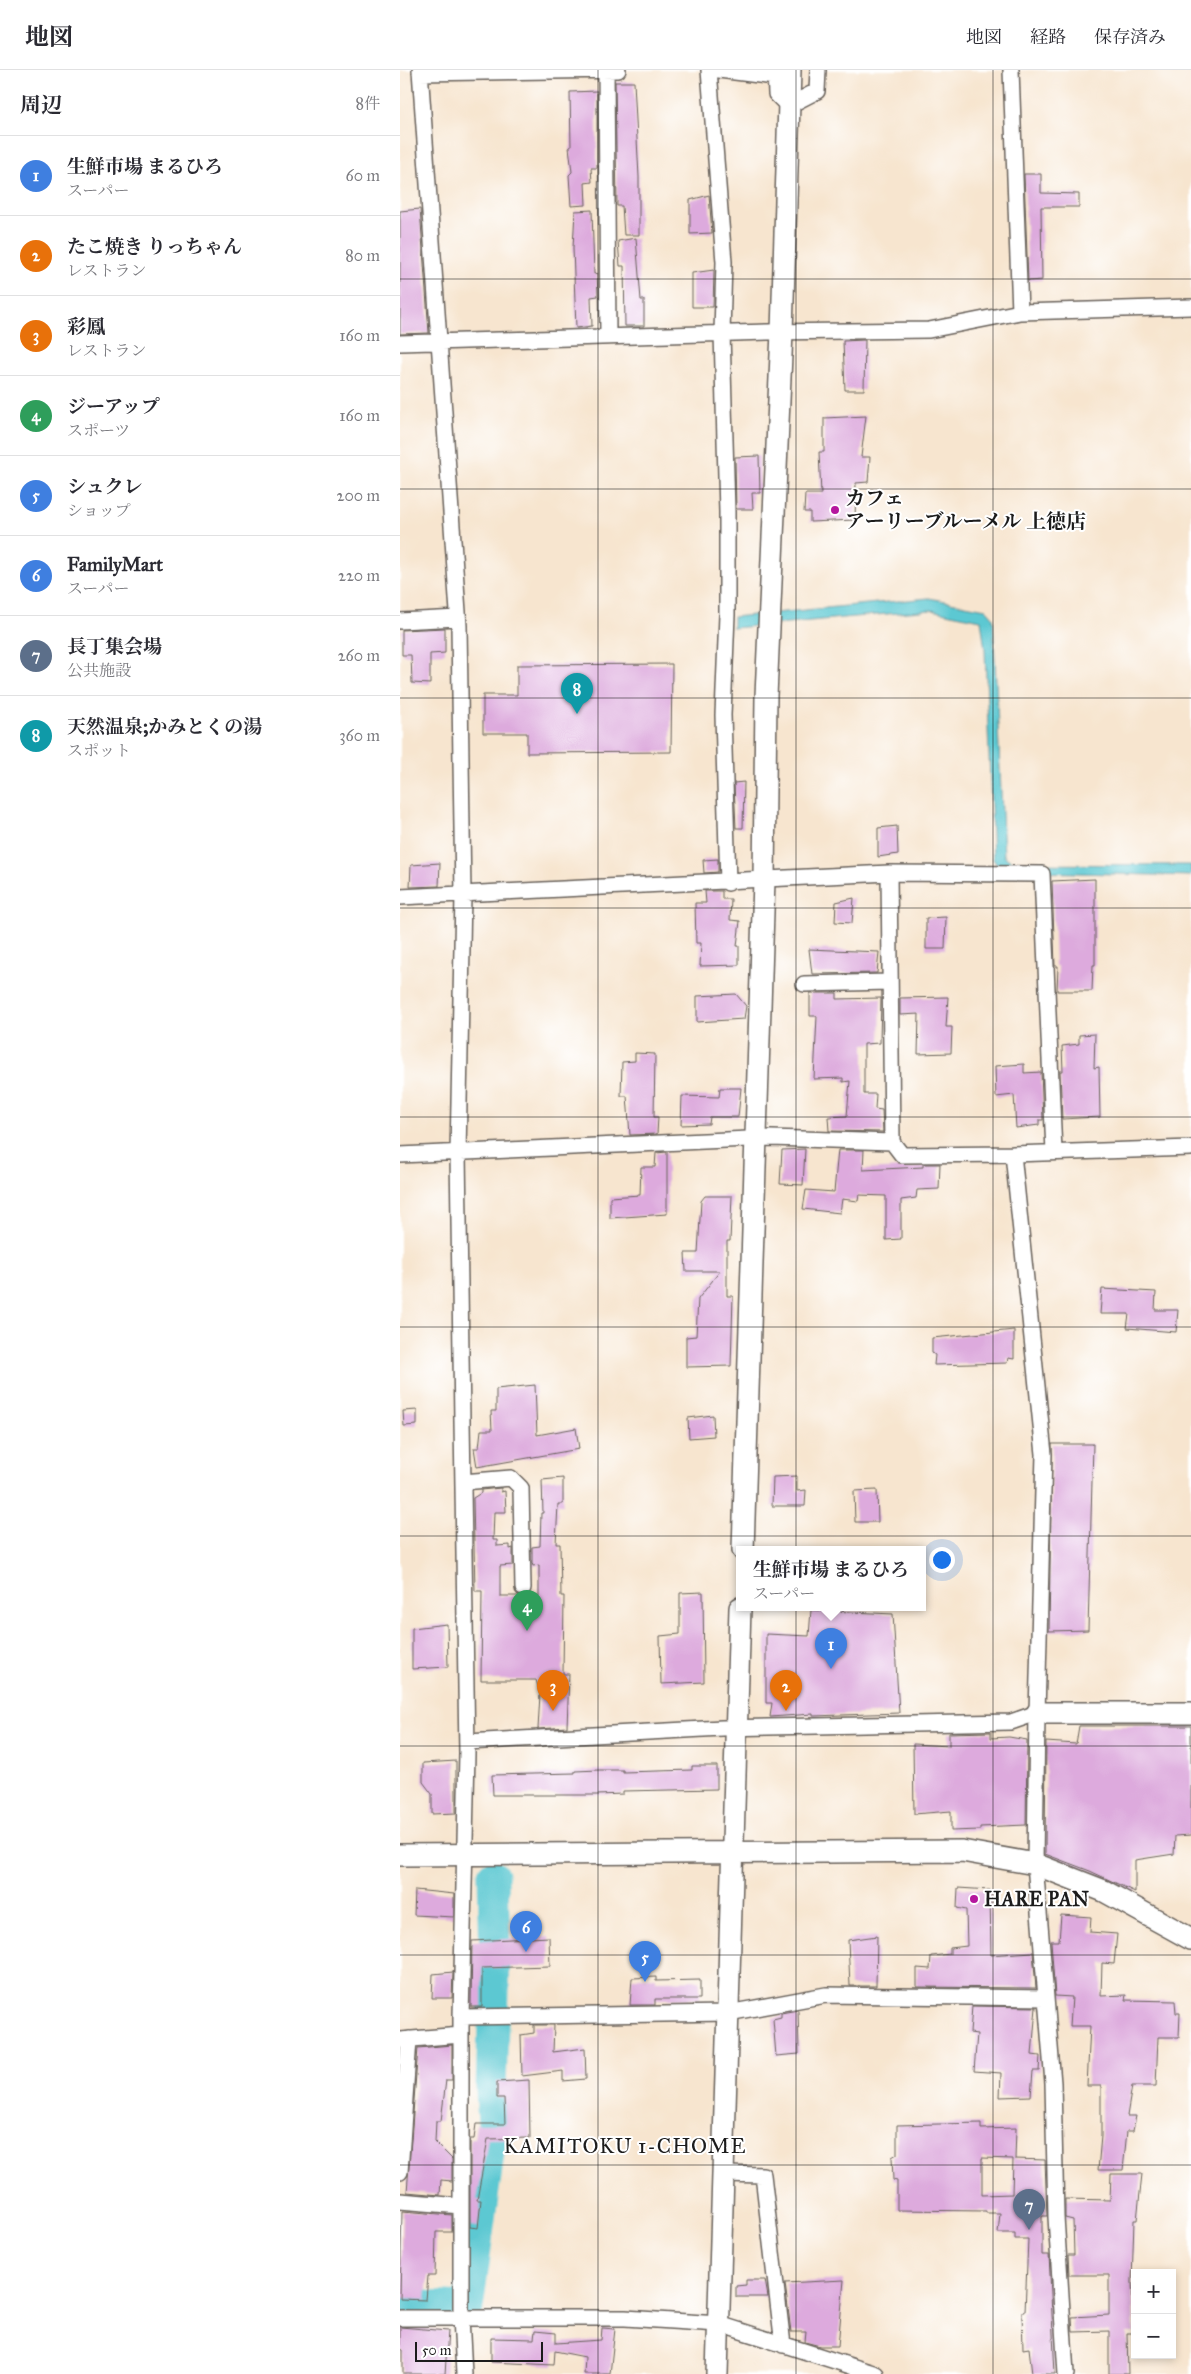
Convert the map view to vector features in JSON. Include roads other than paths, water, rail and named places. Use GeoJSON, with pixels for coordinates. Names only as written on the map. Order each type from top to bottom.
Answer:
{"type":"FeatureCollection","features":[{"type":"Feature","properties":{"kind":"street"},"geometry":{"type":"LineString","coordinates":[[606,70],[608,337]]}},
{"type":"Feature","properties":{"kind":"street"},"geometry":{"type":"LineString","coordinates":[[464,2374],[461,2317],[461,2017],[467,1742],[458,1154],[463,895],[458,618],[420,72],[618,70]]}},
{"type":"Feature","properties":{"kind":"street"},"geometry":{"type":"LineString","coordinates":[[709,70],[724,262],[722,333],[727,512],[727,615],[723,715],[728,883]]}},
{"type":"Feature","properties":{"kind":"street"},"geometry":{"type":"LineString","coordinates":[[719,70],[780,72],[788,106],[782,332],[766,696],[764,880],[742,1546]]}},
{"type":"Feature","properties":{"kind":"street"},"geometry":{"type":"LineString","coordinates":[[788,106],[817,91],[818,70]]}},
{"type":"Feature","properties":{"kind":"street"},"geometry":{"type":"LineString","coordinates":[[1011,70],[1020,312]]}},
{"type":"Feature","properties":{"kind":"street"},"geometry":{"type":"LineString","coordinates":[[400,343],[722,333],[928,330],[1020,312],[1191,307]]}},
{"type":"Feature","properties":{"kind":"street"},"geometry":{"type":"LineString","coordinates":[[400,620],[458,618]]}},
{"type":"Feature","properties":{"kind":"street"},"geometry":{"type":"LineString","coordinates":[[888,874],[892,1142],[902,1154],[1014,1154],[1191,1148]]}},
{"type":"Feature","properties":{"kind":"street"},"geometry":{"type":"LineString","coordinates":[[400,897],[888,874],[1042,874],[1054,1152]]}},
{"type":"Feature","properties":{"kind":"street"},"geometry":{"type":"LineString","coordinates":[[804,984],[890,982]]}},
{"type":"Feature","properties":{"kind":"street"},"geometry":{"type":"LineString","coordinates":[[400,1155],[458,1154],[756,1139],[892,1142]]}},
{"type":"Feature","properties":{"kind":"street"},"geometry":{"type":"LineString","coordinates":[[1014,1154],[1044,1454],[1037,1714],[1036,1864],[1052,2083],[1056,2217],[1066,2374]]}},
{"type":"Feature","properties":{"kind":"street"},"geometry":{"type":"LineString","coordinates":[[462,1482],[511,1478],[521,1488],[523,1588]]}},
{"type":"Feature","properties":{"kind":"street"},"geometry":{"type":"LineString","coordinates":[[717,2374],[738,1728],[740,1611]]}},
{"type":"Feature","properties":{"kind":"street"},"geometry":{"type":"LineString","coordinates":[[467,1742],[738,1728],[1011,1722],[1037,1714],[1191,1713]]}},
{"type":"Feature","properties":{"kind":"street"},"geometry":{"type":"LineString","coordinates":[[400,1855],[962,1851],[1036,1864],[1104,1891],[1191,1939]]}},
{"type":"Feature","properties":{"kind":"street"},"geometry":{"type":"LineString","coordinates":[[461,2017],[728,2013],[826,1995],[1045,1998]]}},
{"type":"Feature","properties":{"kind":"street"},"geometry":{"type":"LineString","coordinates":[[400,2172],[405,2039],[461,2035]]}},
{"type":"Feature","properties":{"kind":"street"},"geometry":{"type":"LineString","coordinates":[[723,2174],[763,2175],[782,2345]]}},
{"type":"Feature","properties":{"kind":"street"},"geometry":{"type":"LineString","coordinates":[[400,2201],[461,2206]]}},
{"type":"Feature","properties":{"kind":"street"},"geometry":{"type":"LineString","coordinates":[[400,2318],[625,2318],[719,2324],[876,2374]]}},
{"type":"Feature","properties":{"kind":"water"},"geometry":{"type":"Polygon","coordinates":[[[929,598],[986,609],[993,617],[1004,856],[1015,864],[1191,865],[1191,876],[1001,871],[993,859],[985,650],[981,620],[931,610],[733,628],[733,617],[929,598]]]}},
{"type":"Feature","properties":{"kind":"water"},"geometry":{"type":"Polygon","coordinates":[[[400,2305],[458,2307],[455,2314],[400,2314],[400,2305]]]}},
{"type":"Feature","properties":{"kind":"waterway"},"geometry":{"type":"LineString","coordinates":[[400,2305],[468,2308],[493,2124],[491,2091],[495,1958],[493,1875]]}},
{"type":"Feature","properties":{"kind":"place","name":"カフェ アーリーブルーメル 上徳店"},"geometry":{"type":"Point","coordinates":[835,510]}},
{"type":"Feature","properties":{"kind":"place","name":"天然温泉;かみとくの湯"},"geometry":{"type":"Point","coordinates":[577,714]}},
{"type":"Feature","properties":{"kind":"place","name":"ジーアップ"},"geometry":{"type":"Point","coordinates":[527,1631]}},
{"type":"Feature","properties":{"kind":"place","name":"生鮮市場 まるひろ"},"geometry":{"type":"Point","coordinates":[831,1669]}},
{"type":"Feature","properties":{"kind":"place","name":"彩鳳"},"geometry":{"type":"Point","coordinates":[553,1711]}},
{"type":"Feature","properties":{"kind":"place","name":"たこ焼き りっちゃん"},"geometry":{"type":"Point","coordinates":[786,1711]}},
{"type":"Feature","properties":{"kind":"place","name":"HARE PAN"},"geometry":{"type":"Point","coordinates":[974,1899]}},
{"type":"Feature","properties":{"kind":"place","name":"FamilyMart"},"geometry":{"type":"Point","coordinates":[526,1952]}},
{"type":"Feature","properties":{"kind":"place","name":"シュクレ"},"geometry":{"type":"Point","coordinates":[645,1982]}},
{"type":"Feature","properties":{"kind":"place","name":"長丁集会場"},"geometry":{"type":"Point","coordinates":[1029,2230]}},
{"type":"Feature","properties":{"kind":"district","name":"KAMITOKU 1-CHOME"},"geometry":{"type":"Point","coordinates":[625,2146]}}]}
